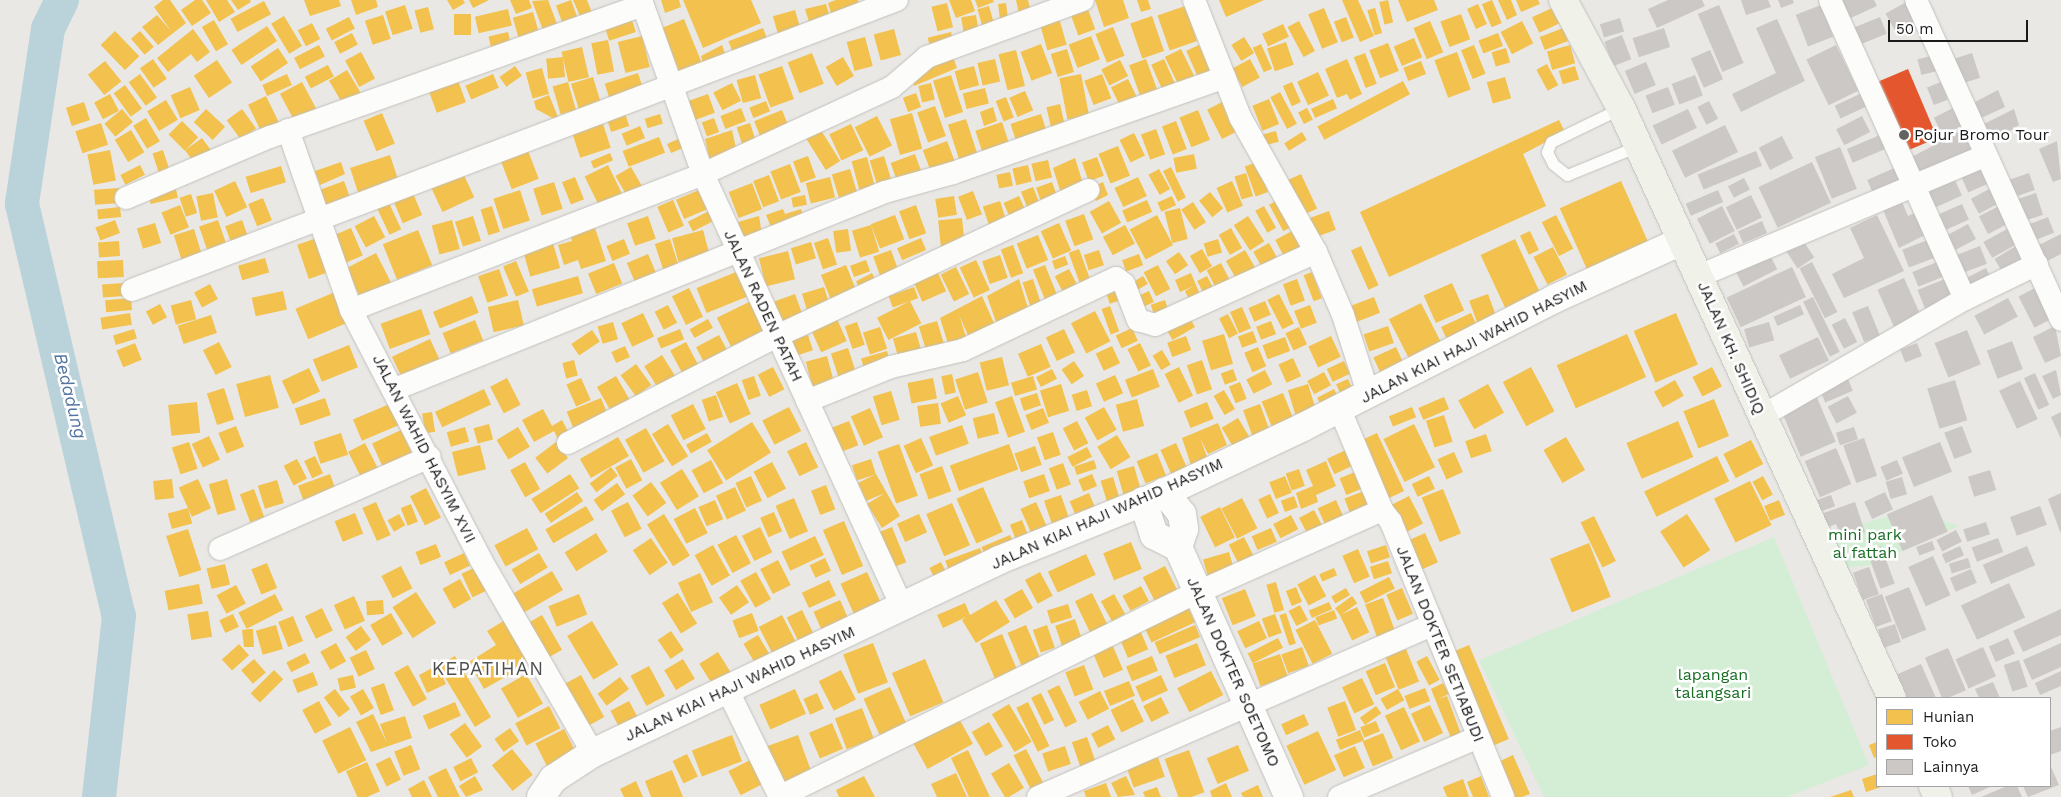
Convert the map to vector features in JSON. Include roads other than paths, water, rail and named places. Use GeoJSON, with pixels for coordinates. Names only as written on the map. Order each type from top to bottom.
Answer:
{"type":"FeatureCollection","features":[{"type":"Feature","properties":{"kind":"main road","name":"JALAN KH. SHIDIQ"},"geometry":{"type":"LineString","coordinates":[[1564,0],[1621,108],[1892,697]]}},
{"type":"Feature","properties":{"kind":"street"},"geometry":{"type":"LineString","coordinates":[[132,290],[320,221],[670,84],[897,0]]}},
{"type":"Feature","properties":{"kind":"street"},"geometry":{"type":"LineString","coordinates":[[351,310],[703,174],[892,87],[934,55],[1083,0]]}},
{"type":"Feature","properties":{"kind":"street"},"geometry":{"type":"LineString","coordinates":[[1194,0],[1226,77],[1240,117],[1316,252],[1343,315],[1368,396]]}},
{"type":"Feature","properties":{"kind":"street"},"geometry":{"type":"LineString","coordinates":[[1830,0],[1965,299]]}},
{"type":"Feature","properties":{"kind":"street"},"geometry":{"type":"LineString","coordinates":[[1916,0],[1985,156],[2037,264],[2061,320]]}},
{"type":"Feature","properties":{"kind":"street"},"geometry":{"type":"LineString","coordinates":[[126,198],[288,130],[642,2]]}},
{"type":"Feature","properties":{"kind":"street","name":"JALAN RADEN PATAH"},"geometry":{"type":"LineString","coordinates":[[642,2],[703,174],[902,606]]}},
{"type":"Feature","properties":{"kind":"street"},"geometry":{"type":"LineString","coordinates":[[395,389],[736,249],[885,192],[953,173],[1226,77]]}},
{"type":"Feature","properties":{"kind":"street","name":"JALAN WAHID HASYIM XVII"},"geometry":{"type":"LineString","coordinates":[[288,130],[351,310],[395,389],[481,560],[592,753]]}},
{"type":"Feature","properties":{"kind":"street"},"geometry":{"type":"LineString","coordinates":[[1699,276],[1914,184],[1985,156]]}},
{"type":"Feature","properties":{"kind":"street"},"geometry":{"type":"LineString","coordinates":[[568,442],[777,336],[1088,190]]}},
{"type":"Feature","properties":{"kind":"street","name":"JALAN KIAI HAJI WAHID HASYIM"},"geometry":{"type":"LineString","coordinates":[[541,797],[553,779],[592,753],[728,691],[902,606],[1154,497],[1340,410],[1554,299],[1682,241]]}},
{"type":"Feature","properties":{"kind":"street"},"geometry":{"type":"LineString","coordinates":[[807,401],[891,367],[963,350],[1116,278],[1124,284],[1138,320],[1155,326],[1316,252]]}},
{"type":"Feature","properties":{"kind":"street"},"geometry":{"type":"LineString","coordinates":[[1762,416],[1965,299],[2037,264]]}},
{"type":"Feature","properties":{"kind":"street","name":"JALAN DOKTER SETIABUDI"},"geometry":{"type":"LineString","coordinates":[[1340,410],[1373,514],[1432,625],[1502,797]]}},
{"type":"Feature","properties":{"kind":"street"},"geometry":{"type":"LineString","coordinates":[[220,549],[430,457]]}},
{"type":"Feature","properties":{"kind":"street","name":"JALAN DOKTER SOETOMO"},"geometry":{"type":"LineString","coordinates":[[1154,497],[1154,535],[1178,547],[1247,705],[1290,797]]}},
{"type":"Feature","properties":{"kind":"street"},"geometry":{"type":"LineString","coordinates":[[728,691],[780,797],[1198,592],[1373,514]]}},
{"type":"Feature","properties":{"kind":"street"},"geometry":{"type":"LineString","coordinates":[[1038,797],[1432,625]]}},
{"type":"Feature","properties":{"kind":"street"},"geometry":{"type":"LineString","coordinates":[[1338,797],[1478,737]]}},
{"type":"Feature","properties":{"kind":"lane"},"geometry":{"type":"LineString","coordinates":[[1621,108],[1551,142],[1547,152],[1553,164],[1567,175],[1638,146]]}},
{"type":"Feature","properties":{"kind":"waterway","name":"Bedadung"},"geometry":{"type":"LineString","coordinates":[[62,0],[48,29],[22,204],[119,616],[99,797]]}},
{"type":"Feature","properties":{"kind":"place","name":"Pojur Bromo Tour"},"geometry":{"type":"Point","coordinates":[1904,135]}},
{"type":"Feature","properties":{"kind":"district","name":"KEPATIHAN"},"geometry":{"type":"Point","coordinates":[488,669]}},
{"type":"Feature","properties":{"kind":"park label","name":"mini park al fattah"},"geometry":{"type":"Point","coordinates":[1865,544]}},
{"type":"Feature","properties":{"kind":"park label","name":"lapangan talangsari"},"geometry":{"type":"Point","coordinates":[1713,684]}}]}
